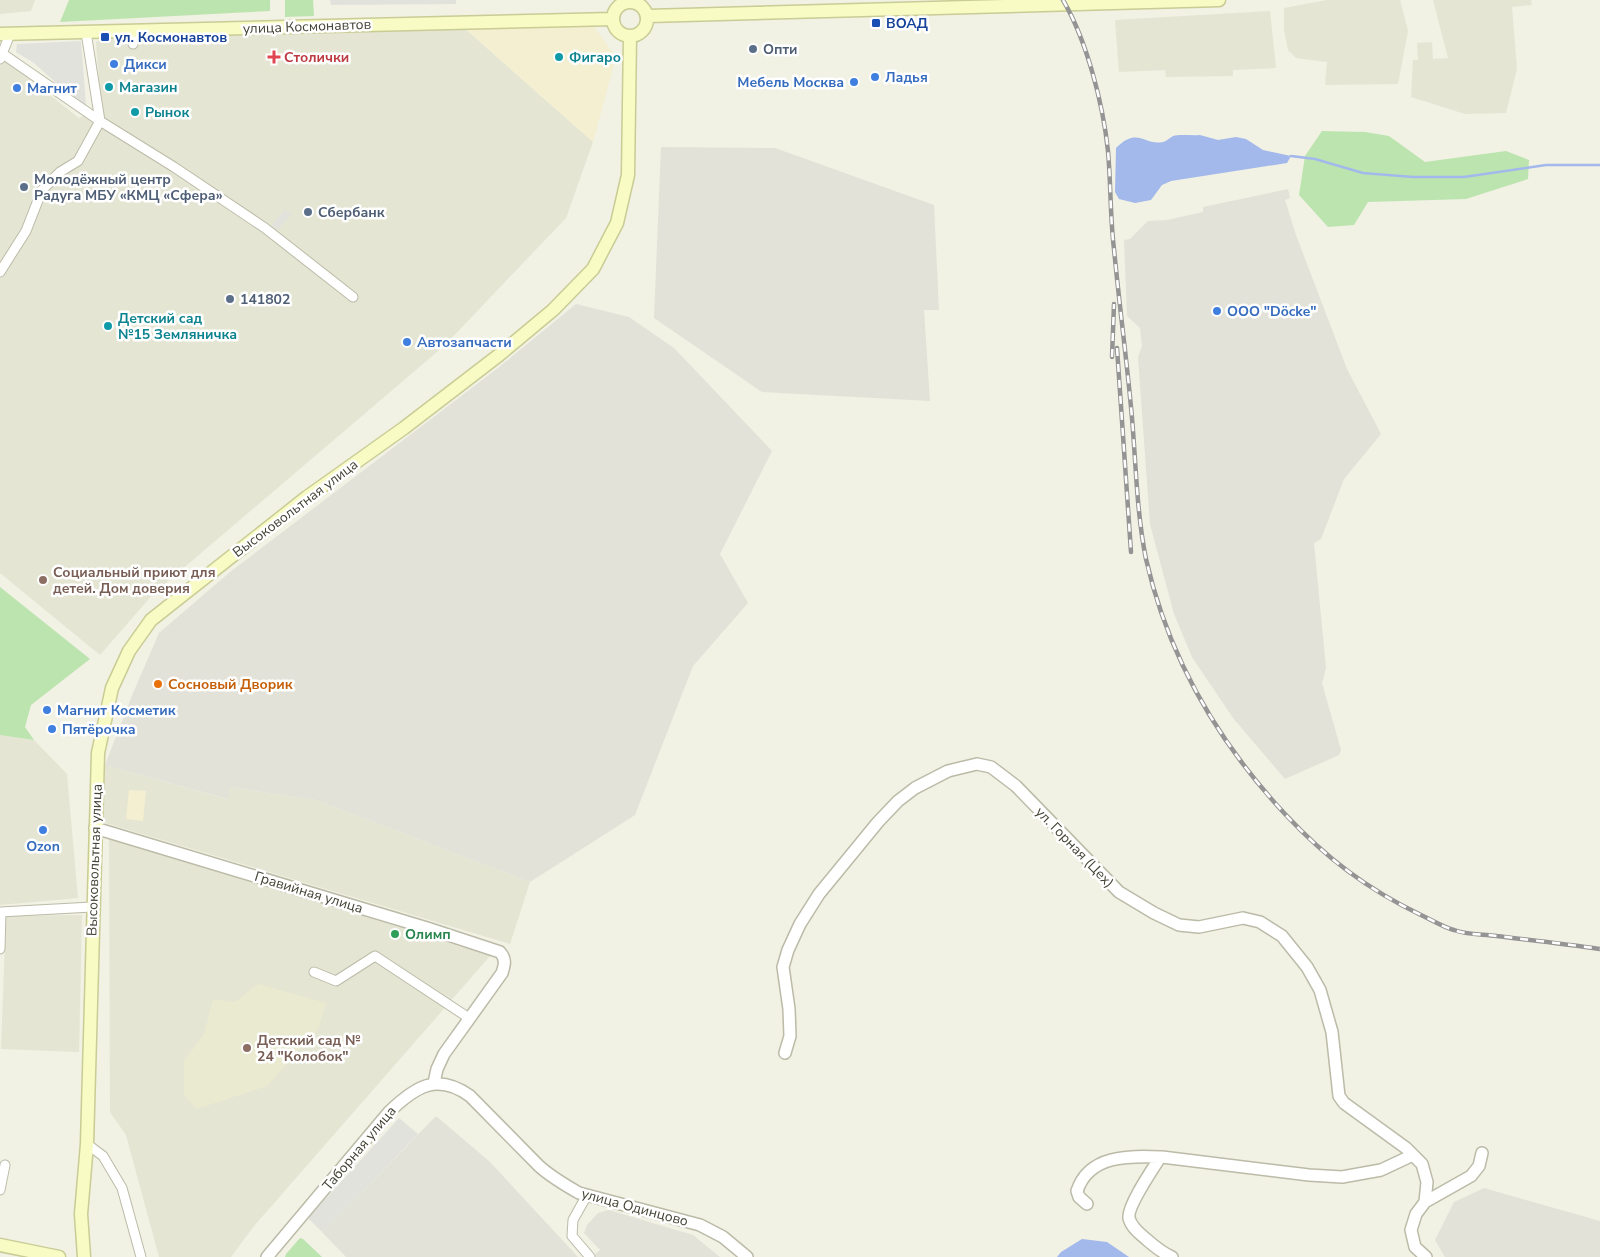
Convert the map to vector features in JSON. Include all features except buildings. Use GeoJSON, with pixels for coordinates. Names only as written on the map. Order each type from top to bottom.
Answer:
{"type":"FeatureCollection","features":[{"type":"Feature","properties":{"kind":"main road"},"geometry":{"type":"LineString","coordinates":[[648,16],[1220,0]]}},
{"type":"Feature","properties":{"kind":"main road"},"geometry":{"type":"LineString","coordinates":[[630,1],[640,5],[648,16],[645,29],[639,34],[630,36],[618,32],[614,25],[613,19],[618,7],[630,1]]}},
{"type":"Feature","properties":{"kind":"main road","name":"улица Космонавтов"},"geometry":{"type":"LineString","coordinates":[[5,34],[613,19]]}},
{"type":"Feature","properties":{"kind":"main road","name":"Высоковольтная улица"},"geometry":{"type":"LineString","coordinates":[[84,1257],[81,1214],[87,1144],[92,907],[98,753],[112,688],[129,651],[151,620],[307,497],[404,428],[498,355],[554,310],[592,269],[617,223],[628,175],[630,36]]}},
{"type":"Feature","properties":{"kind":"main road"},"geometry":{"type":"LineString","coordinates":[[0,1245],[59,1257]]}},
{"type":"Feature","properties":{"kind":"street"},"geometry":{"type":"LineString","coordinates":[[133,30],[133,44]]}},
{"type":"Feature","properties":{"kind":"street"},"geometry":{"type":"LineString","coordinates":[[0,272],[26,231],[42,190],[60,172],[78,161],[100,122],[86,32]]}},
{"type":"Feature","properties":{"kind":"street"},"geometry":{"type":"LineString","coordinates":[[5,34],[1,55],[100,122],[174,167],[265,228],[352,297]]}},
{"type":"Feature","properties":{"kind":"street","name":"ул. Горная (Цех)"},"geometry":{"type":"LineString","coordinates":[[785,1053],[790,1036],[789,1009],[783,967],[788,950],[800,924],[819,894],[878,822],[898,801],[916,788],[948,771],[978,764],[991,767],[1016,786],[1119,892],[1154,913],[1179,925],[1198,926],[1243,918],[1260,922],[1282,936],[1307,967],[1320,990],[1332,1032],[1338,1096],[1344,1103],[1413,1155],[1422,1164],[1427,1182],[1425,1202],[1416,1214],[1410,1230],[1415,1247],[1426,1257]]}},
{"type":"Feature","properties":{"kind":"street","name":"Гравийная улица"},"geometry":{"type":"LineString","coordinates":[[95,828],[418,925],[500,952],[506,963],[502,973],[469,1018]]}},
{"type":"Feature","properties":{"kind":"street"},"geometry":{"type":"LineString","coordinates":[[0,950],[1,912],[92,907]]}},
{"type":"Feature","properties":{"kind":"street"},"geometry":{"type":"LineString","coordinates":[[314,972],[336,981],[375,956],[469,1018],[444,1054],[437,1069],[434,1083]]}},
{"type":"Feature","properties":{"kind":"street","name":"улица Одинцово"},"geometry":{"type":"LineString","coordinates":[[434,1083],[445,1083],[458,1087],[470,1096],[549,1175],[579,1193],[700,1225],[723,1237],[747,1257]]}},
{"type":"Feature","properties":{"kind":"street","name":"Таборная улица"},"geometry":{"type":"LineString","coordinates":[[267,1257],[402,1098],[415,1090],[434,1083]]}},
{"type":"Feature","properties":{"kind":"street"},"geometry":{"type":"LineString","coordinates":[[87,1144],[102,1156],[122,1188],[141,1257]]}},
{"type":"Feature","properties":{"kind":"street"},"geometry":{"type":"LineString","coordinates":[[1425,1202],[1471,1176],[1479,1166],[1482,1153]]}},
{"type":"Feature","properties":{"kind":"street"},"geometry":{"type":"LineString","coordinates":[[1087,1204],[1079,1198],[1077,1191],[1086,1174],[1096,1166],[1112,1159],[1130,1156],[1162,1157],[1342,1176],[1381,1170],[1413,1155]]}},
{"type":"Feature","properties":{"kind":"street"},"geometry":{"type":"LineString","coordinates":[[1162,1157],[1158,1159],[1138,1194],[1130,1210],[1129,1219],[1134,1229],[1164,1254],[1172,1257]]}},
{"type":"Feature","properties":{"kind":"street"},"geometry":{"type":"LineString","coordinates":[[0,1190],[5,1166]]}},
{"type":"Feature","properties":{"kind":"street"},"geometry":{"type":"LineString","coordinates":[[586,1195],[573,1220],[572,1236],[590,1257]]}},
{"type":"Feature","properties":{"kind":"shaded area"},"geometry":{"type":"Polygon","coordinates":[[[0,0],[35,0],[31,11],[0,14],[0,0]]]}},
{"type":"Feature","properties":{"kind":"shaded area"},"geometry":{"type":"Polygon","coordinates":[[[330,0],[456,0],[456,4],[331,5],[330,0]]]}},
{"type":"Feature","properties":{"kind":"shaded area"},"geometry":{"type":"Polygon","coordinates":[[[1327,0],[1400,0],[1408,31],[1398,84],[1325,85],[1327,62],[1296,58],[1288,50],[1284,30],[1284,8],[1327,0]]]}},
{"type":"Feature","properties":{"kind":"shaded area"},"geometry":{"type":"Polygon","coordinates":[[[1433,0],[1531,0],[1532,5],[1512,7],[1517,69],[1506,113],[1465,114],[1411,97],[1413,60],[1418,60],[1417,43],[1432,42],[1433,59],[1448,58],[1433,0]]]}},
{"type":"Feature","properties":{"kind":"shaded area"},"geometry":{"type":"Polygon","coordinates":[[[1270,11],[1276,68],[1233,70],[1233,76],[1166,77],[1165,70],[1119,72],[1115,20],[1270,11]]]}},
{"type":"Feature","properties":{"kind":"shaded area"},"geometry":{"type":"Polygon","coordinates":[[[461,25],[593,142],[566,218],[444,346],[153,594],[100,655],[0,573],[0,56],[79,118],[101,105],[96,42],[105,37],[461,25]]]}},
{"type":"Feature","properties":{"kind":"shaded area"},"geometry":{"type":"Polygon","coordinates":[[[461,25],[593,25],[616,57],[593,142],[461,25]]]}},
{"type":"Feature","properties":{"kind":"shaded area"},"geometry":{"type":"Polygon","coordinates":[[[81,41],[86,105],[64,90],[34,63],[16,52],[17,44],[81,41]]]}},
{"type":"Feature","properties":{"kind":"shaded area"},"geometry":{"type":"Polygon","coordinates":[[[661,147],[775,148],[934,205],[939,310],[924,310],[930,401],[762,392],[654,318],[661,147]]]}},
{"type":"Feature","properties":{"kind":"shaded area"},"geometry":{"type":"Polygon","coordinates":[[[1288,189],[1290,198],[1285,200],[1296,235],[1347,369],[1381,434],[1344,479],[1321,539],[1314,543],[1326,668],[1322,683],[1341,750],[1339,755],[1285,779],[1233,718],[1192,657],[1174,614],[1150,524],[1138,357],[1142,346],[1140,328],[1127,316],[1124,240],[1130,239],[1148,221],[1167,220],[1203,212],[1203,207],[1288,189]]]}},
{"type":"Feature","properties":{"kind":"shaded area"},"geometry":{"type":"Polygon","coordinates":[[[285,210],[292,214],[277,230],[272,225],[285,210]]]}},
{"type":"Feature","properties":{"kind":"shaded area"},"geometry":{"type":"Polygon","coordinates":[[[576,304],[629,317],[674,348],[772,451],[720,554],[748,603],[693,666],[635,815],[530,882],[316,800],[230,787],[228,799],[105,765],[159,633],[230,572],[498,368],[576,304]]]}},
{"type":"Feature","properties":{"kind":"shaded area"},"geometry":{"type":"Polygon","coordinates":[[[0,735],[34,740],[67,774],[78,898],[0,905],[0,735]]]}},
{"type":"Feature","properties":{"kind":"shaded area"},"geometry":{"type":"Polygon","coordinates":[[[105,765],[227,799],[230,787],[316,800],[530,882],[510,944],[102,822],[105,765]]]}},
{"type":"Feature","properties":{"kind":"shaded area"},"geometry":{"type":"Polygon","coordinates":[[[129,790],[146,791],[143,821],[126,819],[129,790]]]}},
{"type":"Feature","properties":{"kind":"shaded area"},"geometry":{"type":"Polygon","coordinates":[[[109,836],[490,956],[254,1226],[231,1257],[159,1257],[126,1135],[110,1112],[109,836]]]}},
{"type":"Feature","properties":{"kind":"shaded area"},"geometry":{"type":"Polygon","coordinates":[[[82,915],[79,1052],[1,1049],[6,916],[82,915]]]}},
{"type":"Feature","properties":{"kind":"shaded area","name":"Детский сад № 24 \"Колобок\""},"geometry":{"type":"Polygon","coordinates":[[[258,984],[326,1003],[318,1029],[267,1086],[197,1109],[184,1095],[184,1061],[204,1034],[213,999],[235,1002],[258,984]]]}},
{"type":"Feature","properties":{"kind":"shaded area"},"geometry":{"type":"Polygon","coordinates":[[[436,1116],[490,1162],[578,1257],[346,1257],[322,1232],[436,1116]]]}},
{"type":"Feature","properties":{"kind":"shaded area"},"geometry":{"type":"Polygon","coordinates":[[[399,1118],[418,1134],[322,1232],[308,1218],[399,1118]]]}},
{"type":"Feature","properties":{"kind":"shaded area"},"geometry":{"type":"Polygon","coordinates":[[[1484,1188],[1600,1221],[1600,1257],[1445,1257],[1435,1240],[1454,1202],[1484,1188]]]}},
{"type":"Feature","properties":{"kind":"shaded area"},"geometry":{"type":"Polygon","coordinates":[[[609,1210],[693,1235],[720,1257],[592,1257],[600,1250],[584,1233],[587,1225],[598,1213],[609,1210]]]}},
{"type":"Feature","properties":{"kind":"green space"},"geometry":{"type":"Polygon","coordinates":[[[69,0],[270,0],[270,11],[60,22],[69,0]]]}},
{"type":"Feature","properties":{"kind":"green space"},"geometry":{"type":"Polygon","coordinates":[[[285,0],[313,0],[314,16],[285,17],[285,0]]]}},
{"type":"Feature","properties":{"kind":"green space"},"geometry":{"type":"Polygon","coordinates":[[[1322,131],[1365,132],[1389,136],[1425,162],[1506,151],[1529,160],[1528,179],[1466,199],[1368,202],[1354,225],[1328,227],[1299,195],[1305,156],[1322,131]]]}},
{"type":"Feature","properties":{"kind":"green space"},"geometry":{"type":"Polygon","coordinates":[[[0,587],[90,659],[31,705],[25,727],[34,740],[0,735],[0,587]]]}},
{"type":"Feature","properties":{"kind":"green space"},"geometry":{"type":"Polygon","coordinates":[[[300,1238],[303,1239],[322,1257],[285,1257],[300,1238]]]}},
{"type":"Feature","properties":{"kind":"water"},"geometry":{"type":"Polygon","coordinates":[[[1176,135],[1200,135],[1218,140],[1236,137],[1246,139],[1263,150],[1291,156],[1287,163],[1171,181],[1162,185],[1151,200],[1135,203],[1119,199],[1115,192],[1116,148],[1130,138],[1136,137],[1156,143],[1166,141],[1176,135]]]}},
{"type":"Feature","properties":{"kind":"water"},"geometry":{"type":"Polygon","coordinates":[[[1082,1239],[1107,1242],[1129,1257],[1057,1257],[1061,1252],[1082,1239]]]}},
{"type":"Feature","properties":{"kind":"waterway"},"geometry":{"type":"LineString","coordinates":[[1291,156],[1315,159],[1363,173],[1413,177],[1464,177],[1546,165],[1600,165]]}},
{"type":"Feature","properties":{"kind":"railway"},"geometry":{"type":"LineString","coordinates":[[1063,0],[1072,16],[1093,73],[1106,133],[1113,237],[1131,407],[1138,503],[1146,559],[1168,630],[1199,696],[1217,727],[1238,757],[1285,814],[1316,845],[1365,883],[1401,905],[1459,932],[1600,949]]}},
{"type":"Feature","properties":{"kind":"railway"},"geometry":{"type":"LineString","coordinates":[[1112,357],[1114,304]]}},
{"type":"Feature","properties":{"kind":"railway"},"geometry":{"type":"LineString","coordinates":[[1117,348],[1131,552]]}},
{"type":"Feature","properties":{"kind":"place","name":"ВОАД"},"geometry":{"type":"Point","coordinates":[876,23]}},
{"type":"Feature","properties":{"kind":"place","name":"ул. Космонавтов"},"geometry":{"type":"Point","coordinates":[105,37]}},
{"type":"Feature","properties":{"kind":"place","name":"Опти"},"geometry":{"type":"Point","coordinates":[753,49]}},
{"type":"Feature","properties":{"kind":"place","name":"Столички"},"geometry":{"type":"Point","coordinates":[274,57]}},
{"type":"Feature","properties":{"kind":"place","name":"Фигаро"},"geometry":{"type":"Point","coordinates":[559,57]}},
{"type":"Feature","properties":{"kind":"place","name":"Дикси"},"geometry":{"type":"Point","coordinates":[114,64]}},
{"type":"Feature","properties":{"kind":"place","name":"Ладья"},"geometry":{"type":"Point","coordinates":[875,77]}},
{"type":"Feature","properties":{"kind":"place","name":"Мебель Москва"},"geometry":{"type":"Point","coordinates":[854,82]}},
{"type":"Feature","properties":{"kind":"place","name":"Магазин"},"geometry":{"type":"Point","coordinates":[109,87]}},
{"type":"Feature","properties":{"kind":"place","name":"Магнит"},"geometry":{"type":"Point","coordinates":[17,88]}},
{"type":"Feature","properties":{"kind":"place","name":"Рынок"},"geometry":{"type":"Point","coordinates":[135,112]}},
{"type":"Feature","properties":{"kind":"place","name":"Молодёжный центр Радуга МБУ «КМЦ «Сфера»"},"geometry":{"type":"Point","coordinates":[24,187]}},
{"type":"Feature","properties":{"kind":"place","name":"Сбербанк"},"geometry":{"type":"Point","coordinates":[308,212]}},
{"type":"Feature","properties":{"kind":"place","name":"141802"},"geometry":{"type":"Point","coordinates":[230,299]}},
{"type":"Feature","properties":{"kind":"place","name":"ООО \"Döcke\""},"geometry":{"type":"Point","coordinates":[1217,311]}},
{"type":"Feature","properties":{"kind":"place","name":"Детский сад №15 Земляничка"},"geometry":{"type":"Point","coordinates":[108,326]}},
{"type":"Feature","properties":{"kind":"place","name":"Автозапчасти"},"geometry":{"type":"Point","coordinates":[407,342]}},
{"type":"Feature","properties":{"kind":"place","name":"Социальный приют для детей. Дом доверия"},"geometry":{"type":"Point","coordinates":[43,580]}},
{"type":"Feature","properties":{"kind":"place","name":"Сосновый Дворик"},"geometry":{"type":"Point","coordinates":[158,684]}},
{"type":"Feature","properties":{"kind":"place","name":"Магнит Косметик"},"geometry":{"type":"Point","coordinates":[47,710]}},
{"type":"Feature","properties":{"kind":"place","name":"Пятёрочка"},"geometry":{"type":"Point","coordinates":[52,729]}},
{"type":"Feature","properties":{"kind":"place","name":"Ozon"},"geometry":{"type":"Point","coordinates":[43,830]}},
{"type":"Feature","properties":{"kind":"place","name":"Олимп"},"geometry":{"type":"Point","coordinates":[395,934]}},
{"type":"Feature","properties":{"kind":"place","name":"Детский сад № 24 \"Колобок\""},"geometry":{"type":"Point","coordinates":[247,1048]}}]}
